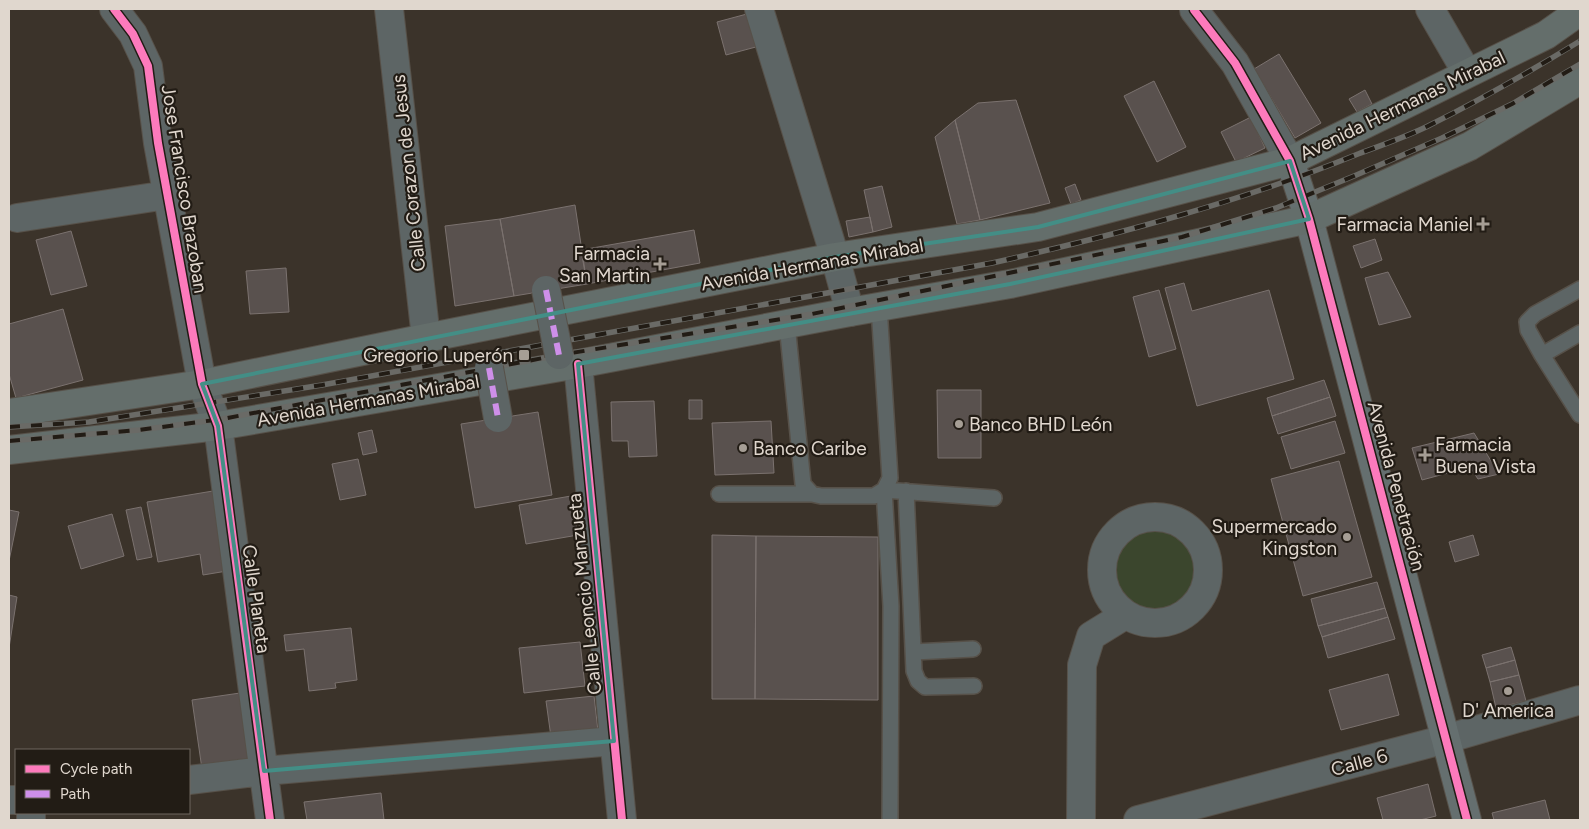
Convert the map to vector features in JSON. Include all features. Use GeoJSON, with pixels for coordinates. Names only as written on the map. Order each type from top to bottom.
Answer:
{"type":"FeatureCollection","features":[{"type":"Feature","properties":{"kind":"main road","name":"Avenida Hermanas Mirabal"},"geometry":{"type":"LineString","coordinates":[[9,413],[202,384],[835,257],[1038,227],[1290,161],[1546,34],[1580,11]]}},
{"type":"Feature","properties":{"kind":"main road","name":"Avenida Hermanas Mirabal"},"geometry":{"type":"LineString","coordinates":[[9,450],[218,426],[568,359],[787,324],[1010,284],[1309,219],[1470,146],[1580,80]]}},
{"type":"Feature","properties":{"kind":"street","name":"Jose Francisco Brazoban"},"geometry":{"type":"LineString","coordinates":[[114,9],[133,34],[148,66],[158,143],[202,384]]}},
{"type":"Feature","properties":{"kind":"street","name":"Calle Corazon de Jesus"},"geometry":{"type":"LineString","coordinates":[[389,9],[426,338]]}},
{"type":"Feature","properties":{"kind":"street"},"geometry":{"type":"LineString","coordinates":[[759,9],[850,312]]}},
{"type":"Feature","properties":{"kind":"street"},"geometry":{"type":"LineString","coordinates":[[1194,9],[1236,63],[1290,161]]}},
{"type":"Feature","properties":{"kind":"street"},"geometry":{"type":"LineString","coordinates":[[1430,9],[1467,73]]}},
{"type":"Feature","properties":{"kind":"street","name":"Avenida Penetración"},"geometry":{"type":"LineString","coordinates":[[1290,161],[1309,219],[1466,820]]}},
{"type":"Feature","properties":{"kind":"street"},"geometry":{"type":"LineString","coordinates":[[17,218],[167,195]]}},
{"type":"Feature","properties":{"kind":"street","name":"Calle Leoncio Manzueta"},"geometry":{"type":"LineString","coordinates":[[546,290],[568,359],[622,820]]}},
{"type":"Feature","properties":{"kind":"street"},"geometry":{"type":"LineString","coordinates":[[489,368],[498,418]]}},
{"type":"Feature","properties":{"kind":"street","name":"Calle Planeta"},"geometry":{"type":"LineString","coordinates":[[202,384],[218,426],[270,820]]}},
{"type":"Feature","properties":{"kind":"street"},"geometry":{"type":"LineString","coordinates":[[1081,820],[1082,665],[1091,636],[1124,615]]}},
{"type":"Feature","properties":{"kind":"street","name":"Calle 6"},"geometry":{"type":"LineString","coordinates":[[1138,820],[1446,739],[1580,700]]}},
{"type":"Feature","properties":{"kind":"street"},"geometry":{"type":"LineString","coordinates":[[190,780],[264,771],[614,741]]}},
{"type":"Feature","properties":{"kind":"lane"},"geometry":{"type":"LineString","coordinates":[[1580,289],[1535,314],[1528,322],[1528,330],[1580,415]]}},
{"type":"Feature","properties":{"kind":"lane"},"geometry":{"type":"LineString","coordinates":[[879,307],[890,478],[884,490],[891,606],[890,820]]}},
{"type":"Feature","properties":{"kind":"lane"},"geometry":{"type":"LineString","coordinates":[[787,324],[803,484],[812,494]]}},
{"type":"Feature","properties":{"kind":"lane"},"geometry":{"type":"LineString","coordinates":[[1542,355],[1580,333]]}},
{"type":"Feature","properties":{"kind":"lane"},"geometry":{"type":"LineString","coordinates":[[719,494],[874,496],[884,490],[994,498]]}},
{"type":"Feature","properties":{"kind":"lane"},"geometry":{"type":"LineString","coordinates":[[906,491],[914,671],[918,680],[925,687],[974,686]]}},
{"type":"Feature","properties":{"kind":"lane"},"geometry":{"type":"LineString","coordinates":[[914,652],[973,649]]}},
{"type":"Feature","properties":{"kind":"highlighted area"},"geometry":{"type":"Polygon","coordinates":[[[1290,161],[1309,219],[1010,284],[578,364],[614,741],[264,771],[218,426],[202,384],[835,257],[1038,227],[1290,161]]]}},
{"type":"Feature","properties":{"kind":"green space"},"geometry":{"type":"Polygon","coordinates":[[[1155,524],[1173,528],[1188,538],[1198,553],[1202,571],[1198,589],[1188,604],[1173,614],[1155,618],[1137,614],[1122,604],[1112,589],[1108,571],[1112,553],[1122,538],[1137,528],[1155,524]]]}},
{"type":"Feature","properties":{"kind":"building"},"geometry":{"type":"Polygon","coordinates":[[[758,11],[767,44],[726,55],[717,22],[758,11]]]}},
{"type":"Feature","properties":{"kind":"building"},"geometry":{"type":"Polygon","coordinates":[[[1279,54],[1321,123],[1295,138],[1254,69],[1279,54]]]}},
{"type":"Feature","properties":{"kind":"building"},"geometry":{"type":"Polygon","coordinates":[[[1154,81],[1186,147],[1157,162],[1124,96],[1154,81]]]}},
{"type":"Feature","properties":{"kind":"building"},"geometry":{"type":"Polygon","coordinates":[[[1365,90],[1372,104],[1357,112],[1349,99],[1365,90]]]}},
{"type":"Feature","properties":{"kind":"building"},"geometry":{"type":"Polygon","coordinates":[[[1016,100],[1050,203],[980,220],[955,120],[978,103],[1016,100]]]}},
{"type":"Feature","properties":{"kind":"building"},"geometry":{"type":"Polygon","coordinates":[[[1251,117],[1265,148],[1236,162],[1221,132],[1251,117]]]}},
{"type":"Feature","properties":{"kind":"building"},"geometry":{"type":"Polygon","coordinates":[[[955,120],[980,220],[957,224],[935,137],[955,120]]]}},
{"type":"Feature","properties":{"kind":"building"},"geometry":{"type":"Polygon","coordinates":[[[1075,184],[1081,200],[1071,204],[1065,188],[1075,184]]]}},
{"type":"Feature","properties":{"kind":"building"},"geometry":{"type":"Polygon","coordinates":[[[882,186],[892,227],[873,232],[864,190],[882,186]]]}},
{"type":"Feature","properties":{"kind":"building","name":"Gregorio Luperón"},"geometry":{"type":"Polygon","coordinates":[[[575,205],[587,284],[514,296],[500,219],[575,205]]]}},
{"type":"Feature","properties":{"kind":"building"},"geometry":{"type":"Polygon","coordinates":[[[870,217],[873,232],[849,237],[846,221],[870,217]]]}},
{"type":"Feature","properties":{"kind":"building"},"geometry":{"type":"Polygon","coordinates":[[[500,219],[514,296],[455,306],[445,226],[500,219]]]}},
{"type":"Feature","properties":{"kind":"building"},"geometry":{"type":"Polygon","coordinates":[[[694,230],[700,263],[587,284],[581,250],[694,230]]]}},
{"type":"Feature","properties":{"kind":"building"},"geometry":{"type":"Polygon","coordinates":[[[71,231],[87,286],[51,295],[36,240],[71,231]]]}},
{"type":"Feature","properties":{"kind":"building"},"geometry":{"type":"Polygon","coordinates":[[[1375,239],[1382,260],[1361,268],[1353,246],[1375,239]]]}},
{"type":"Feature","properties":{"kind":"building"},"geometry":{"type":"Polygon","coordinates":[[[286,268],[289,312],[250,314],[246,271],[286,268]]]}},
{"type":"Feature","properties":{"kind":"building"},"geometry":{"type":"Polygon","coordinates":[[[1388,272],[1411,317],[1379,325],[1365,278],[1388,272]]]}},
{"type":"Feature","properties":{"kind":"building"},"geometry":{"type":"Polygon","coordinates":[[[1184,283],[1192,311],[1269,290],[1294,379],[1197,406],[1165,288],[1184,283]]]}},
{"type":"Feature","properties":{"kind":"building"},"geometry":{"type":"Polygon","coordinates":[[[1159,290],[1176,349],[1149,357],[1133,297],[1159,290]]]}},
{"type":"Feature","properties":{"kind":"building"},"geometry":{"type":"Polygon","coordinates":[[[63,309],[83,380],[16,398],[9,374],[9,324],[63,309]]]}},
{"type":"Feature","properties":{"kind":"building"},"geometry":{"type":"Polygon","coordinates":[[[1324,380],[1330,397],[1272,416],[1267,398],[1324,380]]]}},
{"type":"Feature","properties":{"kind":"building","name":"Banco BHD León"},"geometry":{"type":"Polygon","coordinates":[[[937,390],[981,390],[981,458],[938,458],[937,390]]]}},
{"type":"Feature","properties":{"kind":"building"},"geometry":{"type":"Polygon","coordinates":[[[1330,397],[1336,416],[1278,434],[1272,416],[1330,397]]]}},
{"type":"Feature","properties":{"kind":"building"},"geometry":{"type":"Polygon","coordinates":[[[689,400],[702,400],[702,419],[689,419],[689,400]]]}},
{"type":"Feature","properties":{"kind":"building"},"geometry":{"type":"Polygon","coordinates":[[[654,401],[657,456],[629,457],[628,441],[612,441],[611,402],[654,401]]]}},
{"type":"Feature","properties":{"kind":"building","name":"Gregorio Luperón"},"geometry":{"type":"Polygon","coordinates":[[[538,412],[552,495],[475,508],[461,424],[538,412]]]}},
{"type":"Feature","properties":{"kind":"building","name":"Banco Caribe"},"geometry":{"type":"Polygon","coordinates":[[[771,421],[774,473],[715,475],[712,423],[771,421]]]}},
{"type":"Feature","properties":{"kind":"building"},"geometry":{"type":"Polygon","coordinates":[[[1335,421],[1345,453],[1291,469],[1281,437],[1335,421]]]}},
{"type":"Feature","properties":{"kind":"building"},"geometry":{"type":"Polygon","coordinates":[[[372,430],[377,452],[363,455],[358,433],[372,430]]]}},
{"type":"Feature","properties":{"kind":"building"},"geometry":{"type":"Polygon","coordinates":[[[1474,433],[1499,474],[1478,479],[1470,467],[1422,480],[1412,448],[1474,433]]]}},
{"type":"Feature","properties":{"kind":"building"},"geometry":{"type":"Polygon","coordinates":[[[358,459],[366,495],[340,500],[332,464],[358,459]]]}},
{"type":"Feature","properties":{"kind":"building"},"geometry":{"type":"Polygon","coordinates":[[[1339,461],[1372,577],[1303,596],[1271,479],[1339,461]]]}},
{"type":"Feature","properties":{"kind":"building"},"geometry":{"type":"Polygon","coordinates":[[[213,491],[227,571],[203,575],[200,554],[158,562],[147,502],[213,491]]]}},
{"type":"Feature","properties":{"kind":"building"},"geometry":{"type":"Polygon","coordinates":[[[571,496],[578,535],[526,544],[519,505],[571,496]]]}},
{"type":"Feature","properties":{"kind":"building"},"geometry":{"type":"Polygon","coordinates":[[[141,507],[152,557],[137,560],[126,510],[141,507]]]}},
{"type":"Feature","properties":{"kind":"building"},"geometry":{"type":"Polygon","coordinates":[[[9,510],[19,512],[9,561],[9,510]]]}},
{"type":"Feature","properties":{"kind":"building"},"geometry":{"type":"Polygon","coordinates":[[[112,514],[124,556],[81,569],[68,526],[112,514]]]}},
{"type":"Feature","properties":{"kind":"building"},"geometry":{"type":"Polygon","coordinates":[[[712,535],[756,536],[755,699],[712,699],[712,535]]]}},
{"type":"Feature","properties":{"kind":"building"},"geometry":{"type":"Polygon","coordinates":[[[1473,535],[1479,555],[1455,562],[1449,542],[1473,535]]]}},
{"type":"Feature","properties":{"kind":"building"},"geometry":{"type":"Polygon","coordinates":[[[756,536],[878,537],[878,700],[755,699],[756,536]]]}},
{"type":"Feature","properties":{"kind":"building"},"geometry":{"type":"Polygon","coordinates":[[[1377,582],[1385,608],[1318,626],[1311,599],[1377,582]]]}},
{"type":"Feature","properties":{"kind":"building"},"geometry":{"type":"Polygon","coordinates":[[[9,595],[17,597],[9,648],[9,595]]]}},
{"type":"Feature","properties":{"kind":"building"},"geometry":{"type":"Polygon","coordinates":[[[1385,608],[1388,617],[1322,637],[1318,626],[1385,608]]]}},
{"type":"Feature","properties":{"kind":"building"},"geometry":{"type":"Polygon","coordinates":[[[1388,617],[1395,639],[1328,658],[1322,637],[1388,617]]]}},
{"type":"Feature","properties":{"kind":"building"},"geometry":{"type":"Polygon","coordinates":[[[351,628],[357,680],[335,683],[336,688],[309,691],[304,649],[286,651],[284,635],[351,628]]]}},
{"type":"Feature","properties":{"kind":"building"},"geometry":{"type":"Polygon","coordinates":[[[580,642],[585,686],[524,693],[519,648],[580,642]]]}},
{"type":"Feature","properties":{"kind":"building"},"geometry":{"type":"Polygon","coordinates":[[[1511,647],[1515,660],[1486,668],[1482,655],[1511,647]]]}},
{"type":"Feature","properties":{"kind":"building"},"geometry":{"type":"Polygon","coordinates":[[[1515,660],[1519,675],[1490,682],[1486,668],[1515,660]]]}},
{"type":"Feature","properties":{"kind":"building"},"geometry":{"type":"Polygon","coordinates":[[[1388,674],[1399,715],[1341,730],[1329,690],[1388,674]]]}},
{"type":"Feature","properties":{"kind":"building","name":"D' America"},"geometry":{"type":"Polygon","coordinates":[[[1519,675],[1526,701],[1496,708],[1490,682],[1519,675]]]}},
{"type":"Feature","properties":{"kind":"building"},"geometry":{"type":"Polygon","coordinates":[[[240,693],[250,762],[202,769],[192,700],[240,693]]]}},
{"type":"Feature","properties":{"kind":"building"},"geometry":{"type":"Polygon","coordinates":[[[594,696],[598,731],[551,737],[546,701],[594,696]]]}},
{"type":"Feature","properties":{"kind":"building"},"geometry":{"type":"Polygon","coordinates":[[[1428,784],[1436,816],[1420,820],[1383,820],[1377,798],[1428,784]]]}},
{"type":"Feature","properties":{"kind":"building"},"geometry":{"type":"Polygon","coordinates":[[[381,793],[384,820],[307,820],[304,802],[381,793]]]}},
{"type":"Feature","properties":{"kind":"building"},"geometry":{"type":"Polygon","coordinates":[[[1545,800],[1550,820],[1494,820],[1492,813],[1545,800]]]}},
{"type":"Feature","properties":{"kind":"railway"},"geometry":{"type":"LineString","coordinates":[[9,427],[89,422],[322,385],[992,263],[1085,241],[1178,216],[1269,187],[1403,137],[1486,96],[1580,41]]}},
{"type":"Feature","properties":{"kind":"railway"},"geometry":{"type":"LineString","coordinates":[[9,441],[139,430],[222,419],[559,355],[812,314],[1182,237],[1276,208],[1442,138],[1512,104],[1580,64]]}},
{"type":"Feature","properties":{"kind":"marked path"},"geometry":{"type":"LineString","coordinates":[[546,290],[559,355]]}},
{"type":"Feature","properties":{"kind":"marked path"},"geometry":{"type":"LineString","coordinates":[[489,368],[498,418]]}},
{"type":"Feature","properties":{"kind":"cycle path"},"geometry":{"type":"LineString","coordinates":[[114,9],[133,34],[148,66],[158,143],[202,384],[218,426],[270,820]]}},
{"type":"Feature","properties":{"kind":"cycle path"},"geometry":{"type":"LineString","coordinates":[[1194,10],[1235,63],[1290,161],[1309,219],[1467,820]]}},
{"type":"Feature","properties":{"kind":"cycle path"},"geometry":{"type":"LineString","coordinates":[[578,364],[622,820]]}},
{"type":"Feature","properties":{"kind":"place","name":"Farmacia Maniel"},"geometry":{"type":"Point","coordinates":[1483,224]}},
{"type":"Feature","properties":{"kind":"place","name":"Farmacia San Martin"},"geometry":{"type":"Point","coordinates":[660,264]}},
{"type":"Feature","properties":{"kind":"place","name":"Gregorio Luperón"},"geometry":{"type":"Point","coordinates":[524,355]}},
{"type":"Feature","properties":{"kind":"place","name":"Banco BHD León"},"geometry":{"type":"Point","coordinates":[959,424]}},
{"type":"Feature","properties":{"kind":"place","name":"Banco Caribe"},"geometry":{"type":"Point","coordinates":[743,448]}},
{"type":"Feature","properties":{"kind":"place","name":"Farmacia Buena Vista"},"geometry":{"type":"Point","coordinates":[1425,455]}},
{"type":"Feature","properties":{"kind":"place","name":"Supermercado Kingston"},"geometry":{"type":"Point","coordinates":[1347,537]}},
{"type":"Feature","properties":{"kind":"place","name":"D' America"},"geometry":{"type":"Point","coordinates":[1508,691]}}]}
